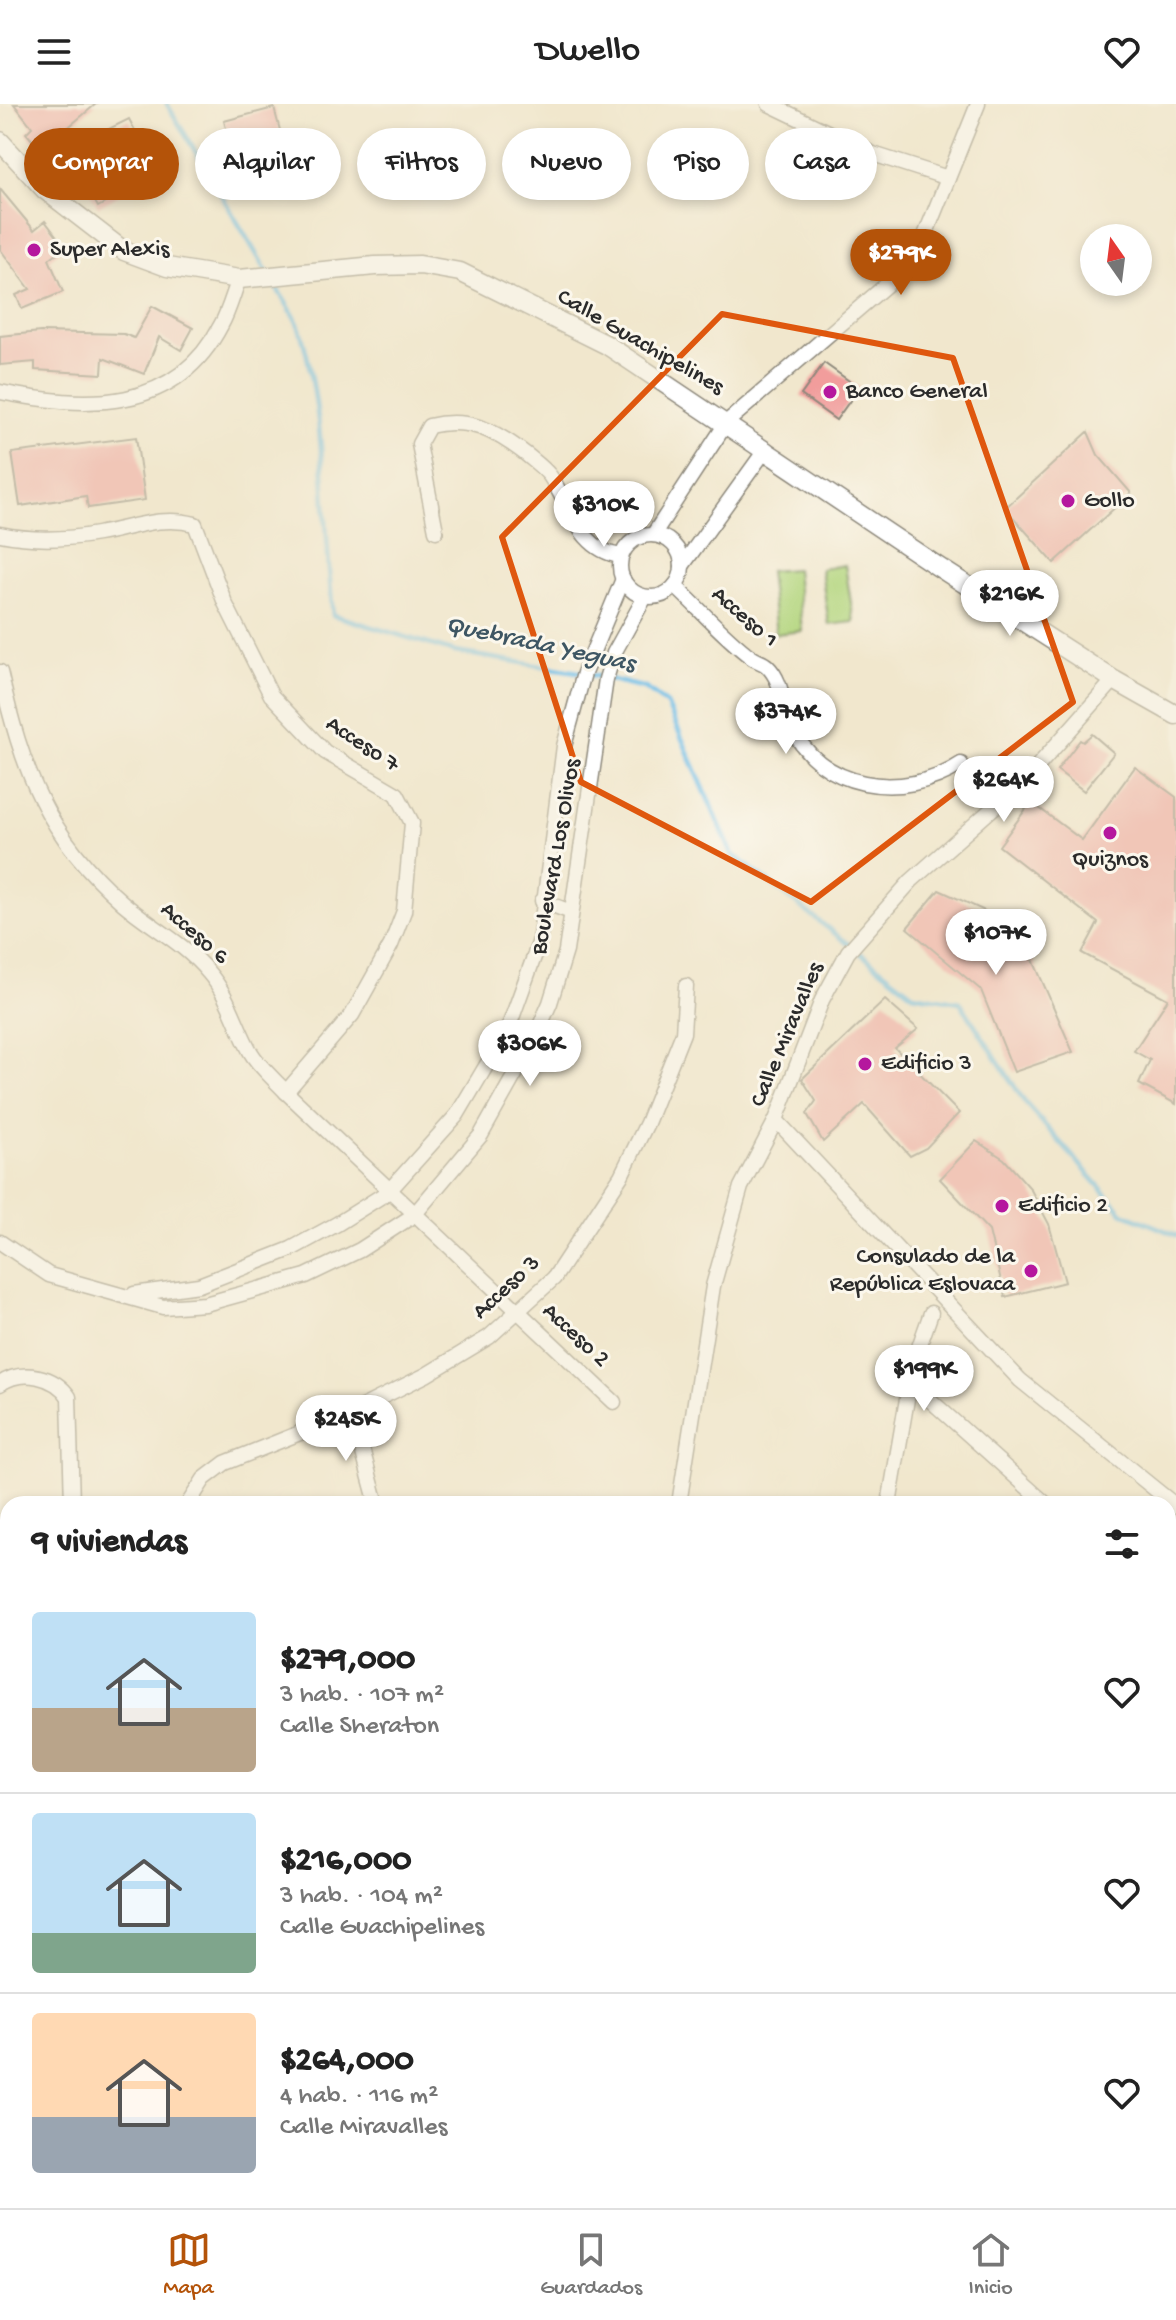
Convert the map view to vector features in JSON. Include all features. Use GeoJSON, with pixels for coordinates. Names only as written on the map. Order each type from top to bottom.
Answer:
{"type":"FeatureCollection","features":[{"type":"Feature","properties":{"kind":"street"},"geometry":{"type":"LineString","coordinates":[[769,104],[873,154],[948,178]]}},
{"type":"Feature","properties":{"kind":"street"},"geometry":{"type":"LineString","coordinates":[[653,535],[727,422],[892,280],[922,243],[978,104]]}},
{"type":"Feature","properties":{"kind":"street","name":"Calle Guachipelines"},"geometry":{"type":"LineString","coordinates":[[0,141],[45,190],[124,251],[167,267],[248,278],[420,265],[460,272],[607,345],[1114,680],[1176,715]]}},
{"type":"Feature","properties":{"kind":"street"},"geometry":{"type":"LineString","coordinates":[[0,392],[44,400],[110,403],[154,392],[198,360],[248,278]]}},
{"type":"Feature","properties":{"kind":"street"},"geometry":{"type":"LineString","coordinates":[[436,531],[419,444],[429,426],[447,422],[478,425],[500,433],[539,465],[550,476],[588,539],[605,554],[621,556]]}},
{"type":"Feature","properties":{"kind":"street"},"geometry":{"type":"LineString","coordinates":[[682,566],[675,546],[653,535],[639,537],[621,556],[623,579],[636,593],[645,597],[661,595],[675,586],[682,566],[766,449]]}},
{"type":"Feature","properties":{"kind":"street","name":"Acceso 7"},"geometry":{"type":"LineString","coordinates":[[0,534],[52,540],[151,521],[176,519],[195,524],[225,603],[271,695],[325,752],[397,794],[406,808],[412,823],[404,911],[391,945],[352,1015],[286,1092]]}},
{"type":"Feature","properties":{"kind":"street","name":"Boulevard Los Olivos"},"geometry":{"type":"LineString","coordinates":[[128,1295],[199,1285],[291,1249],[388,1192],[457,1115],[494,1056],[523,991],[539,943],[564,746],[584,673],[623,579]]}},
{"type":"Feature","properties":{"kind":"street","name":"Acceso 1"},"geometry":{"type":"LineString","coordinates":[[675,586],[751,657],[767,667],[785,701],[789,721],[806,752],[819,765],[837,776],[882,786],[937,777],[961,764]]}},
{"type":"Feature","properties":{"kind":"street","name":"Boulevard Los Olivos"},"geometry":{"type":"LineString","coordinates":[[0,1242],[49,1275],[163,1307],[205,1304],[306,1276],[360,1250],[414,1215],[481,1135],[532,1044],[566,951],[606,679],[614,653],[645,597]]}},
{"type":"Feature","properties":{"kind":"street","name":"Acceso 6"},"geometry":{"type":"LineString","coordinates":[[0,672],[15,740],[35,792],[77,855],[122,902],[208,972],[224,992],[253,1056],[401,1203]]}},
{"type":"Feature","properties":{"kind":"street","name":"Calle Miravalles"},"geometry":{"type":"LineString","coordinates":[[680,1496],[713,1286],[741,1187],[776,1120],[822,1000],[848,952],[911,881],[1029,776],[1114,680]]}},
{"type":"Feature","properties":{"kind":"street"},"geometry":{"type":"LineString","coordinates":[[542,901],[571,912]]}},
{"type":"Feature","properties":{"kind":"street","name":"Acceso 3"},"geometry":{"type":"LineString","coordinates":[[193,1496],[204,1479],[225,1463],[352,1412],[426,1375],[489,1337],[554,1278],[621,1176],[672,1067],[683,1033],[686,986]]}},
{"type":"Feature","properties":{"kind":"street"},"geometry":{"type":"LineString","coordinates":[[776,1120],[1020,1380],[1164,1496]]}},
{"type":"Feature","properties":{"kind":"street","name":"Acceso 2"},"geometry":{"type":"LineString","coordinates":[[401,1203],[614,1402]]}},
{"type":"Feature","properties":{"kind":"street"},"geometry":{"type":"LineString","coordinates":[[890,1496],[910,1382],[918,1346],[931,1313]]}},
{"type":"Feature","properties":{"kind":"street"},"geometry":{"type":"LineString","coordinates":[[0,1384],[23,1376],[50,1379],[60,1384],[69,1397],[72,1496]]}},
{"type":"Feature","properties":{"kind":"street"},"geometry":{"type":"LineString","coordinates":[[910,1382],[1037,1496]]}},
{"type":"Feature","properties":{"kind":"street"},"geometry":{"type":"LineString","coordinates":[[352,1412],[375,1496]]}},
{"type":"Feature","properties":{"kind":"highlighted area"},"geometry":{"type":"Polygon","coordinates":[[[722,314],[953,358],[1073,702],[811,902],[581,782],[502,537],[722,314]]]}},
{"type":"Feature","properties":{"kind":"green space"},"geometry":{"type":"Polygon","coordinates":[[[845,565],[854,622],[829,625],[821,569],[845,565]]]}},
{"type":"Feature","properties":{"kind":"green space"},"geometry":{"type":"Polygon","coordinates":[[[796,569],[802,631],[776,634],[769,571],[796,569]]]}},
{"type":"Feature","properties":{"kind":"building"},"geometry":{"type":"Polygon","coordinates":[[[14,104],[96,104],[67,128],[32,127],[14,104]]]}},
{"type":"Feature","properties":{"kind":"building"},"geometry":{"type":"Polygon","coordinates":[[[274,108],[279,128],[226,128],[224,121],[274,108]]]}},
{"type":"Feature","properties":{"kind":"building"},"geometry":{"type":"Polygon","coordinates":[[[129,119],[134,128],[111,128],[129,119]]]}},
{"type":"Feature","properties":{"kind":"building"},"geometry":{"type":"Polygon","coordinates":[[[0,189],[34,230],[45,221],[65,247],[49,259],[63,292],[22,309],[16,295],[30,289],[0,249],[0,189]]]}},
{"type":"Feature","properties":{"kind":"building"},"geometry":{"type":"Polygon","coordinates":[[[94,200],[110,200],[98,207],[94,200]]]}},
{"type":"Feature","properties":{"kind":"building"},"geometry":{"type":"Polygon","coordinates":[[[152,306],[193,328],[181,350],[159,337],[144,374],[103,358],[102,374],[35,370],[35,362],[0,365],[0,336],[41,332],[124,334],[134,338],[152,306]]]}},
{"type":"Feature","properties":{"kind":"building","name":"Banco General"},"geometry":{"type":"Polygon","coordinates":[[[824,363],[859,388],[836,420],[801,395],[824,363]]]}},
{"type":"Feature","properties":{"kind":"building","name":"Gollo"},"geometry":{"type":"Polygon","coordinates":[[[1088,432],[1098,455],[1131,493],[1054,563],[1005,508],[1088,432]]]}},
{"type":"Feature","properties":{"kind":"building"},"geometry":{"type":"Polygon","coordinates":[[[136,437],[145,500],[88,508],[86,496],[20,506],[12,453],[136,437]]]}},
{"type":"Feature","properties":{"kind":"building"},"geometry":{"type":"Polygon","coordinates":[[[1092,734],[1114,753],[1084,791],[1057,770],[1080,740],[1083,742],[1092,734]]]}},
{"type":"Feature","properties":{"kind":"building"},"geometry":{"type":"Polygon","coordinates":[[[1135,767],[1176,797],[1176,1104],[1139,1084],[1150,1060],[1134,1051],[1168,999],[1082,953],[1098,923],[999,846],[1031,802],[1082,840],[1135,767]]]}},
{"type":"Feature","properties":{"kind":"building"},"geometry":{"type":"Polygon","coordinates":[[[939,890],[983,910],[1014,932],[1030,953],[1073,1052],[1014,1072],[981,990],[907,928],[939,890]]]}},
{"type":"Feature","properties":{"kind":"building","name":"Edificio 3"},"geometry":{"type":"Polygon","coordinates":[[[885,1000],[918,1029],[895,1048],[959,1113],[926,1148],[910,1156],[864,1104],[823,1142],[807,1114],[816,1101],[802,1079],[885,1000]]]}},
{"type":"Feature","properties":{"kind":"building","name":"Edificio 2"},"geometry":{"type":"Polygon","coordinates":[[[976,1141],[1004,1159],[1030,1188],[1049,1224],[1065,1282],[1005,1297],[989,1231],[940,1179],[976,1141]]]}},
{"type":"Feature","properties":{"kind":"waterway","name":"Quebrada Yeguas"},"geometry":{"type":"LineString","coordinates":[[167,104],[266,270]]}},
{"type":"Feature","properties":{"kind":"waterway","name":"Quebrada Yeguas"},"geometry":{"type":"LineString","coordinates":[[271,279],[299,326],[316,401],[333,615],[455,652],[584,673],[645,688],[667,704],[732,854],[913,994],[960,1002],[1026,1104],[1123,1213],[1176,1235]]}},
{"type":"Feature","properties":{"kind":"place","name":"Super Alexis"},"geometry":{"type":"Point","coordinates":[34,250]}},
{"type":"Feature","properties":{"kind":"place","name":"Banco General"},"geometry":{"type":"Point","coordinates":[830,392]}},
{"type":"Feature","properties":{"kind":"place","name":"Gollo"},"geometry":{"type":"Point","coordinates":[1068,501]}},
{"type":"Feature","properties":{"kind":"place","name":"Quiznos"},"geometry":{"type":"Point","coordinates":[1110,833]}},
{"type":"Feature","properties":{"kind":"place","name":"Edificio 3"},"geometry":{"type":"Point","coordinates":[865,1064]}},
{"type":"Feature","properties":{"kind":"place","name":"Edificio 2"},"geometry":{"type":"Point","coordinates":[1002,1206]}},
{"type":"Feature","properties":{"kind":"place","name":"Consulado de la República Eslovaca"},"geometry":{"type":"Point","coordinates":[1031,1271]}}]}
